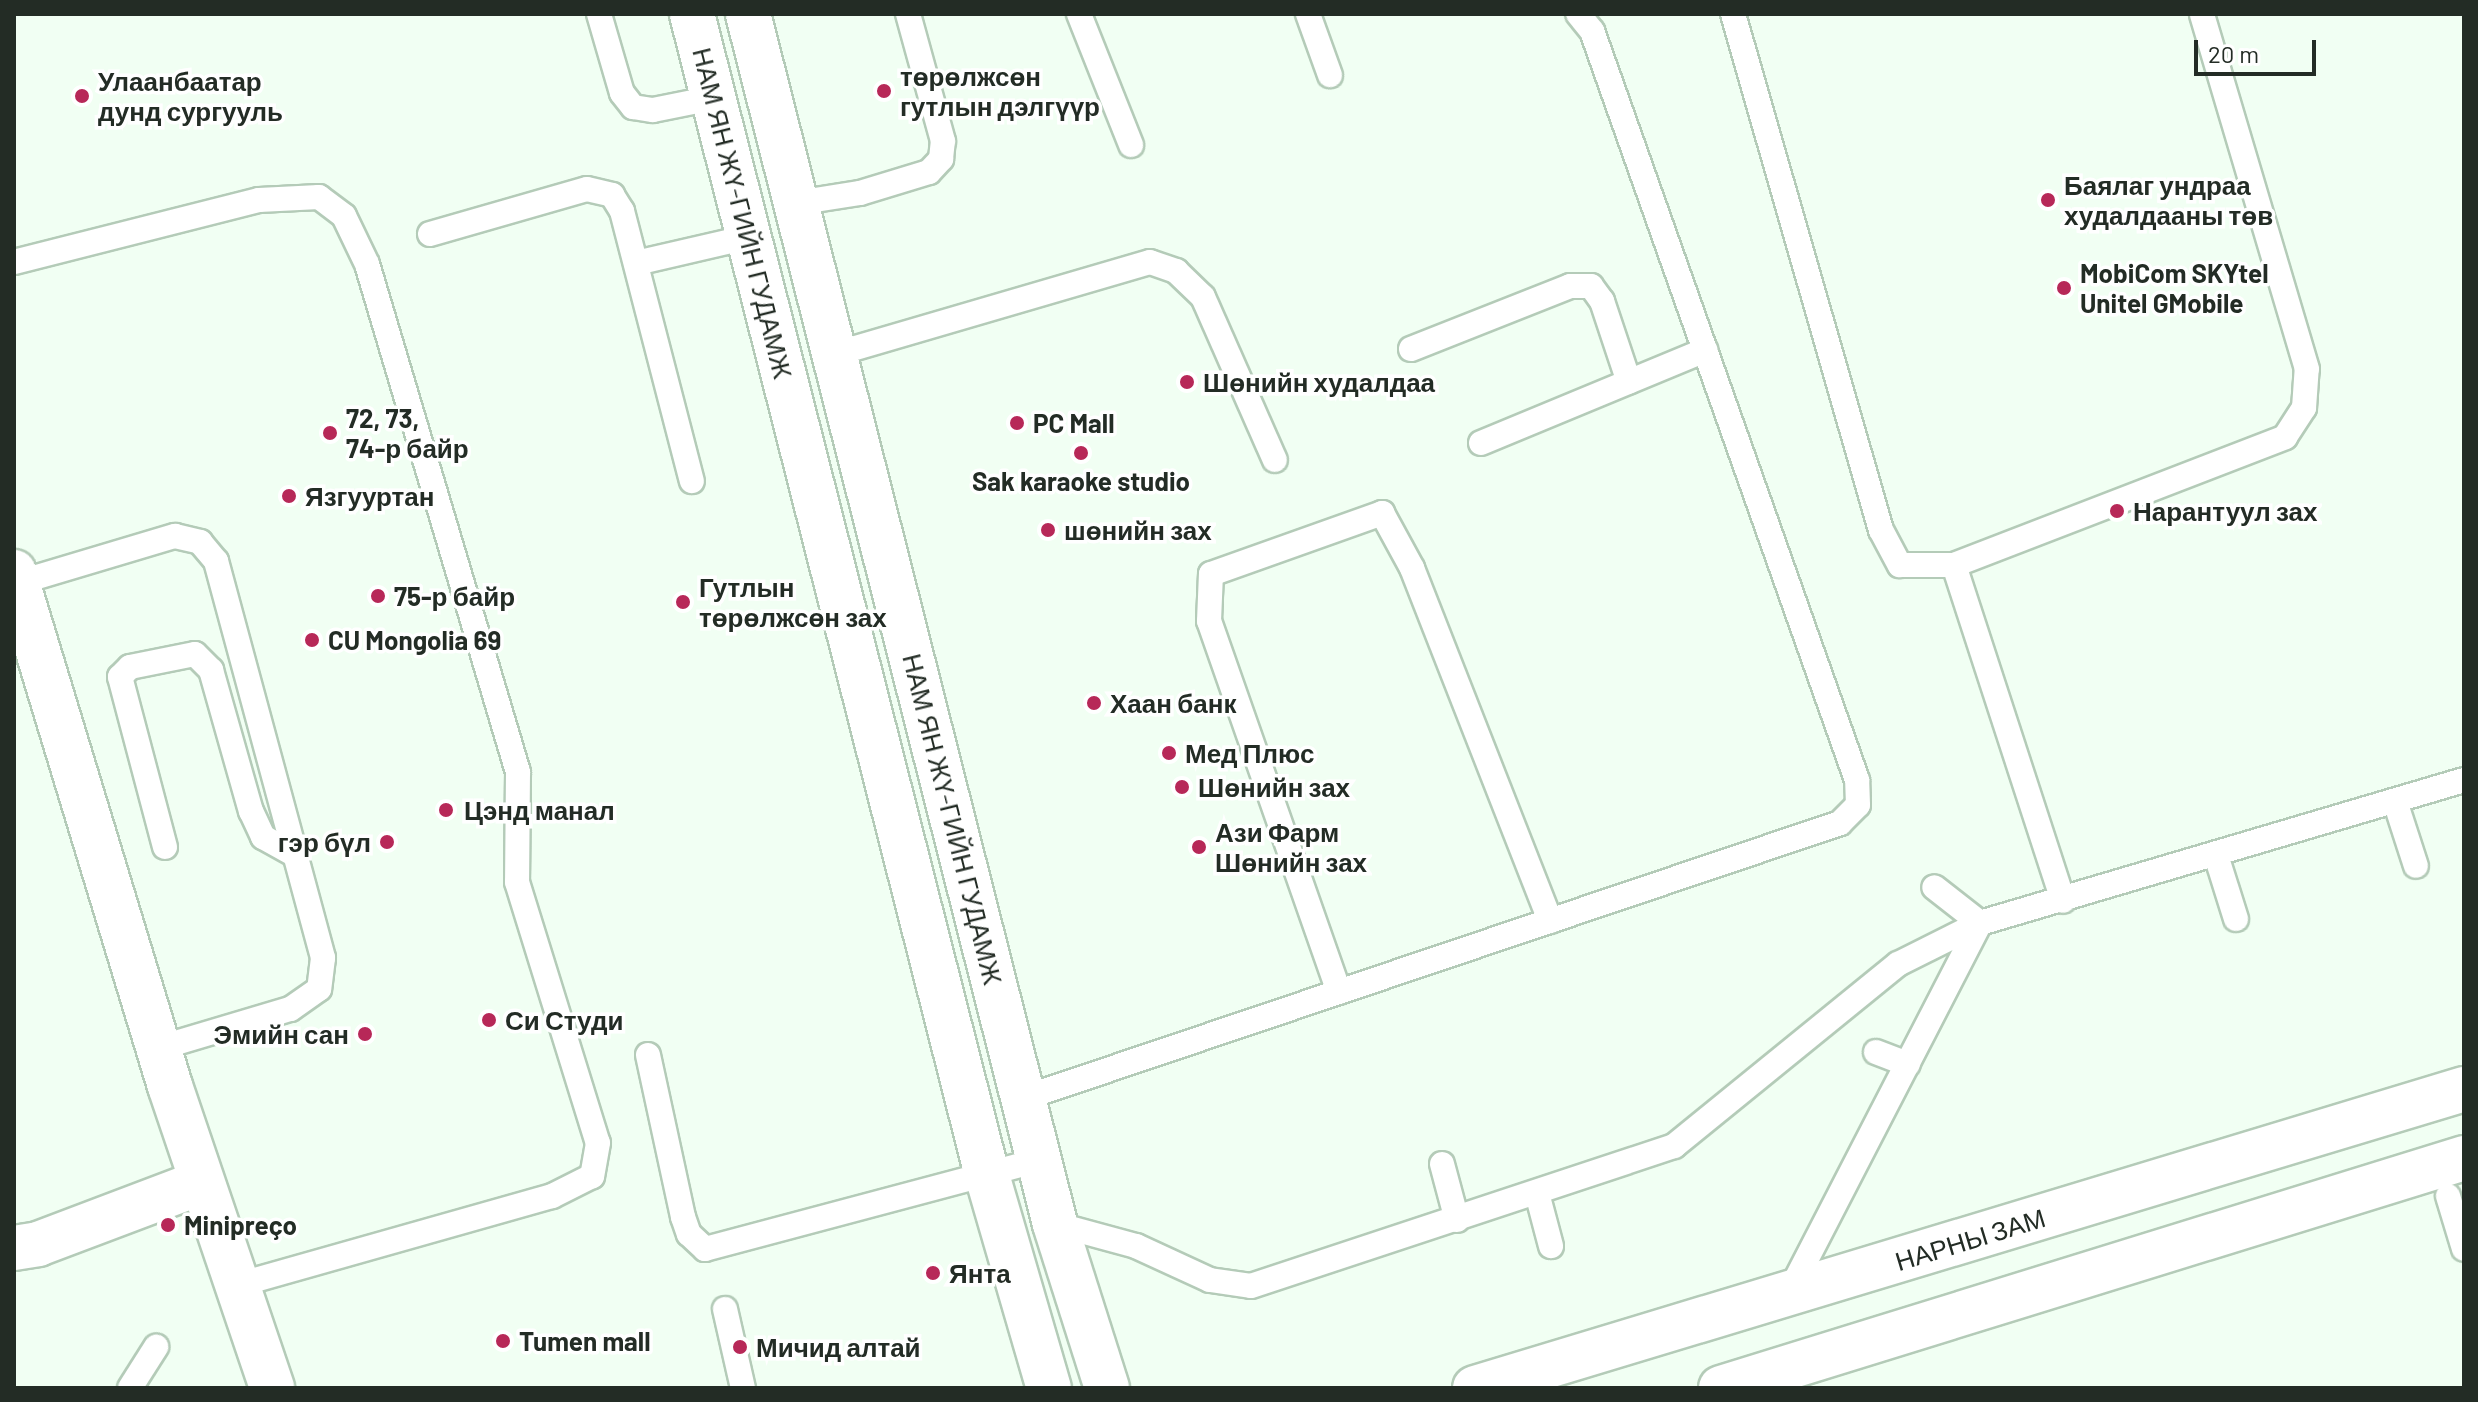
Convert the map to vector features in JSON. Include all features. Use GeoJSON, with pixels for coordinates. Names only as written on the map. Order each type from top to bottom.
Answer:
{"type":"FeatureCollection","features":[{"type":"Feature","properties":{"kind":"main road","name":"НАМ ЯН ЖҮ-ГИЙН ГУДАМЖ"},"geometry":{"type":"LineString","coordinates":[[692,14],[987,1175],[1049,1388]]}},
{"type":"Feature","properties":{"kind":"main road","name":"НАМ ЯН ЖҮ-ГИЙН ГУДАМЖ"},"geometry":{"type":"LineString","coordinates":[[748,14],[1055,1224],[1107,1388]]}},
{"type":"Feature","properties":{"kind":"main road"},"geometry":{"type":"LineString","coordinates":[[16,577],[159,1048],[272,1388]]}},
{"type":"Feature","properties":{"kind":"main road","name":"НАРНЫ ЗАМ"},"geometry":{"type":"LineString","coordinates":[[1475,1388],[2464,1089]]}},
{"type":"Feature","properties":{"kind":"main road"},"geometry":{"type":"LineString","coordinates":[[1721,1388],[1790,1378],[2456,1177]]}},
{"type":"Feature","properties":{"kind":"main road"},"geometry":{"type":"LineString","coordinates":[[14,1248],[38,1244],[202,1182]]}},
{"type":"Feature","properties":{"kind":"lane"},"geometry":{"type":"LineString","coordinates":[[599,14],[622,93],[633,107],[653,110],[713,98]]}},
{"type":"Feature","properties":{"kind":"lane"},"geometry":{"type":"LineString","coordinates":[[796,203],[860,193],[929,172],[941,159],[943,141],[908,14]]}},
{"type":"Feature","properties":{"kind":"lane"},"geometry":{"type":"LineString","coordinates":[[1079,14],[1131,145]]}},
{"type":"Feature","properties":{"kind":"lane"},"geometry":{"type":"LineString","coordinates":[[1308,14],[1330,75]]}},
{"type":"Feature","properties":{"kind":"lane"},"geometry":{"type":"LineString","coordinates":[[1024,1098],[1840,823],[1858,805],[1857,780],[1705,350],[1592,31],[1578,14]]}},
{"type":"Feature","properties":{"kind":"lane"},"geometry":{"type":"LineString","coordinates":[[1733,14],[1881,530],[1900,565],[1954,565],[2285,437],[2304,408],[2307,369],[2202,14]]}},
{"type":"Feature","properties":{"kind":"lane"},"geometry":{"type":"LineString","coordinates":[[430,234],[587,189],[612,195],[622,211],[692,481]]}},
{"type":"Feature","properties":{"kind":"lane"},"geometry":{"type":"LineString","coordinates":[[14,262],[259,200],[319,197],[344,216],[367,264],[518,772],[517,882],[598,1143],[592,1176],[552,1196],[237,1285]]}},
{"type":"Feature","properties":{"kind":"lane"},"geometry":{"type":"LineString","coordinates":[[636,263],[749,237]]}},
{"type":"Feature","properties":{"kind":"lane"},"geometry":{"type":"LineString","coordinates":[[835,354],[1150,262],[1176,271],[1203,297],[1275,460]]}},
{"type":"Feature","properties":{"kind":"lane"},"geometry":{"type":"LineString","coordinates":[[1411,349],[1570,286],[1591,286],[1602,301],[1629,382]]}},
{"type":"Feature","properties":{"kind":"lane"},"geometry":{"type":"LineString","coordinates":[[1481,443],[1705,350]]}},
{"type":"Feature","properties":{"kind":"lane"},"geometry":{"type":"LineString","coordinates":[[1339,992],[1209,621],[1211,574],[1382,513],[1412,568],[1550,921]]}},
{"type":"Feature","properties":{"kind":"lane"},"geometry":{"type":"LineString","coordinates":[[16,577],[175,536],[200,542],[216,561],[323,958],[319,989],[290,1009],[159,1048]]}},
{"type":"Feature","properties":{"kind":"lane"},"geometry":{"type":"LineString","coordinates":[[1954,565],[2063,901]]}},
{"type":"Feature","properties":{"kind":"lane"},"geometry":{"type":"LineString","coordinates":[[165,847],[120,677],[130,667],[195,654],[211,670],[251,811],[263,837],[295,855]]}},
{"type":"Feature","properties":{"kind":"lane"},"geometry":{"type":"LineString","coordinates":[[1055,1224],[1136,1246],[1210,1280],[1251,1286],[1674,1146],[1898,964],[1980,923],[2063,901],[2464,780]]}},
{"type":"Feature","properties":{"kind":"lane"},"geometry":{"type":"LineString","coordinates":[[2395,801],[2416,866]]}},
{"type":"Feature","properties":{"kind":"lane"},"geometry":{"type":"LineString","coordinates":[[2216,855],[2236,919]]}},
{"type":"Feature","properties":{"kind":"lane"},"geometry":{"type":"LineString","coordinates":[[1934,887],[1980,923]]}},
{"type":"Feature","properties":{"kind":"lane"},"geometry":{"type":"LineString","coordinates":[[1789,1293],[1980,923]]}},
{"type":"Feature","properties":{"kind":"lane"},"geometry":{"type":"LineString","coordinates":[[1876,1052],[1908,1064]]}},
{"type":"Feature","properties":{"kind":"lane"},"geometry":{"type":"LineString","coordinates":[[648,1055],[683,1217],[689,1234],[705,1249],[1040,1160]]}},
{"type":"Feature","properties":{"kind":"lane"},"geometry":{"type":"LineString","coordinates":[[1442,1164],[1457,1220]]}},
{"type":"Feature","properties":{"kind":"lane"},"geometry":{"type":"LineString","coordinates":[[2456,1177],[2464,1249]]}},
{"type":"Feature","properties":{"kind":"lane"},"geometry":{"type":"LineString","coordinates":[[1537,1193],[1551,1246]]}},
{"type":"Feature","properties":{"kind":"lane"},"geometry":{"type":"LineString","coordinates":[[725,1309],[743,1388]]}},
{"type":"Feature","properties":{"kind":"lane"},"geometry":{"type":"LineString","coordinates":[[130,1388],[156,1347]]}},
{"type":"Feature","properties":{"kind":"place","name":"төрөлжсөн гутлын дэлгүүр"},"geometry":{"type":"Point","coordinates":[884,91]}},
{"type":"Feature","properties":{"kind":"place","name":"Улаанбаатар дунд сургууль"},"geometry":{"type":"Point","coordinates":[82,96]}},
{"type":"Feature","properties":{"kind":"place","name":"Баялаг ундраа худалдааны төв"},"geometry":{"type":"Point","coordinates":[2048,200]}},
{"type":"Feature","properties":{"kind":"place","name":"MobiCom SKYtel Unitel GMobile"},"geometry":{"type":"Point","coordinates":[2064,288]}},
{"type":"Feature","properties":{"kind":"place","name":"Шөнийн худалдаа"},"geometry":{"type":"Point","coordinates":[1187,382]}},
{"type":"Feature","properties":{"kind":"place","name":"PC Mall"},"geometry":{"type":"Point","coordinates":[1017,423]}},
{"type":"Feature","properties":{"kind":"place","name":"72, 73, 74-р байр"},"geometry":{"type":"Point","coordinates":[330,433]}},
{"type":"Feature","properties":{"kind":"place","name":"Sak karaoke studio"},"geometry":{"type":"Point","coordinates":[1081,453]}},
{"type":"Feature","properties":{"kind":"place","name":"Язгууртан"},"geometry":{"type":"Point","coordinates":[289,496]}},
{"type":"Feature","properties":{"kind":"place","name":"Нарантуул зах"},"geometry":{"type":"Point","coordinates":[2117,511]}},
{"type":"Feature","properties":{"kind":"place","name":"шөнийн зах"},"geometry":{"type":"Point","coordinates":[1048,530]}},
{"type":"Feature","properties":{"kind":"place","name":"75-р байр"},"geometry":{"type":"Point","coordinates":[378,596]}},
{"type":"Feature","properties":{"kind":"place","name":"Гутлын төрөлжсөн зах"},"geometry":{"type":"Point","coordinates":[683,602]}},
{"type":"Feature","properties":{"kind":"place","name":"CU Mongolia 69"},"geometry":{"type":"Point","coordinates":[312,640]}},
{"type":"Feature","properties":{"kind":"place","name":"Хаан банк"},"geometry":{"type":"Point","coordinates":[1094,703]}},
{"type":"Feature","properties":{"kind":"place","name":"Мед Плюс"},"geometry":{"type":"Point","coordinates":[1169,753]}},
{"type":"Feature","properties":{"kind":"place","name":"Шөнийн зах"},"geometry":{"type":"Point","coordinates":[1182,787]}},
{"type":"Feature","properties":{"kind":"place","name":"Цэнд манал"},"geometry":{"type":"Point","coordinates":[446,810]}},
{"type":"Feature","properties":{"kind":"place","name":"гэр бүл"},"geometry":{"type":"Point","coordinates":[387,842]}},
{"type":"Feature","properties":{"kind":"place","name":"Ази Фарм Шөнийн зах"},"geometry":{"type":"Point","coordinates":[1199,847]}},
{"type":"Feature","properties":{"kind":"place","name":"Си Студи"},"geometry":{"type":"Point","coordinates":[489,1020]}},
{"type":"Feature","properties":{"kind":"place","name":"Эмийн сан"},"geometry":{"type":"Point","coordinates":[365,1034]}},
{"type":"Feature","properties":{"kind":"place","name":"Minipreço"},"geometry":{"type":"Point","coordinates":[168,1225]}},
{"type":"Feature","properties":{"kind":"place","name":"Янта"},"geometry":{"type":"Point","coordinates":[933,1273]}},
{"type":"Feature","properties":{"kind":"place","name":"Tumen mall"},"geometry":{"type":"Point","coordinates":[503,1341]}},
{"type":"Feature","properties":{"kind":"place","name":"Мичид алтай"},"geometry":{"type":"Point","coordinates":[740,1347]}}]}
